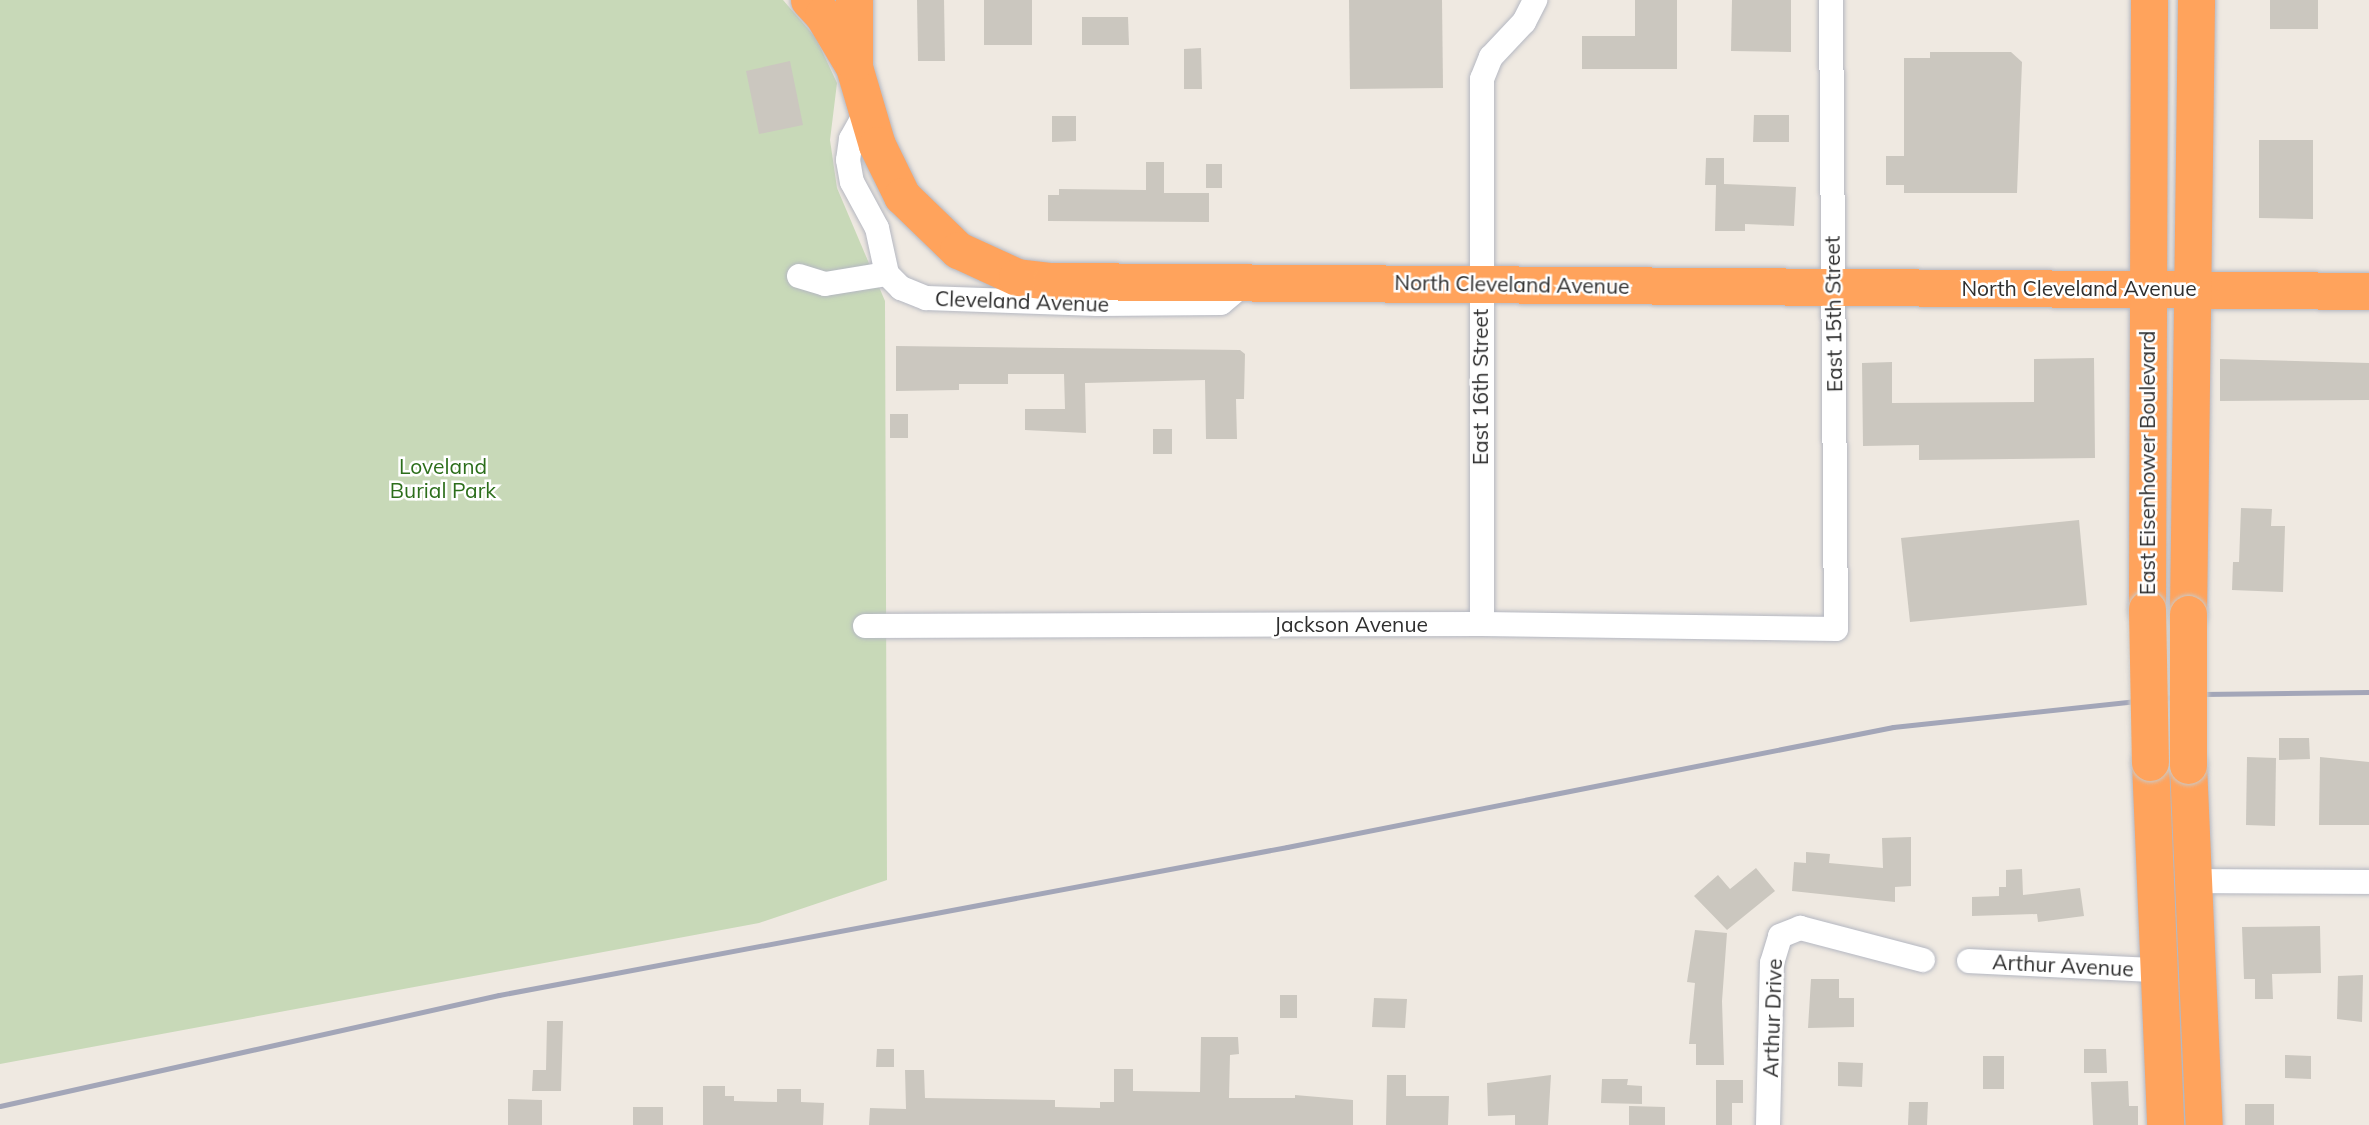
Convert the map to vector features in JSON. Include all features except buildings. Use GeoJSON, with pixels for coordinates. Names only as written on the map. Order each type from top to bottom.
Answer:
{"type":"FeatureCollection","features":[{"type":"Feature","properties":{"kind":"highway","name":"North Cleveland Avenue"},"geometry":{"type":"LineString","coordinates":[[808,0],[831,26],[854,67],[866,112],[888,172],[918,215],[958,250],[995,269],[1051,281],[2369,291]]}},
{"type":"Feature","properties":{"kind":"highway"},"geometry":{"type":"LineString","coordinates":[[854,0],[854,67]]}},
{"type":"Feature","properties":{"kind":"highway","name":"East Eisenhower Boulevard"},"geometry":{"type":"LineString","coordinates":[[2149,0],[2147,609],[2156,970],[2165,1125]]}},
{"type":"Feature","properties":{"kind":"highway","name":"East Eisenhower Boulevard"},"geometry":{"type":"LineString","coordinates":[[2196,0],[2188,765],[2190,881],[2204,1125]]}},
{"type":"Feature","properties":{"kind":"street","name":"East 16th Street"},"geometry":{"type":"LineString","coordinates":[[1482,624],[1482,79],[1491,57],[1524,22],[1535,0]]}},
{"type":"Feature","properties":{"kind":"street","name":"East 15th Street"},"geometry":{"type":"LineString","coordinates":[[1831,0],[1836,629]]}},
{"type":"Feature","properties":{"kind":"street"},"geometry":{"type":"LineString","coordinates":[[799,276],[825,284],[887,274],[877,229],[852,182],[848,160],[851,139],[866,112]]}},
{"type":"Feature","properties":{"kind":"street","name":"Cleveland Avenue"},"geometry":{"type":"LineString","coordinates":[[887,274],[901,288],[926,298],[1097,304],[1221,303],[1247,281]]}},
{"type":"Feature","properties":{"kind":"street","name":"Jackson Avenue"},"geometry":{"type":"LineString","coordinates":[[865,626],[1482,624],[1836,629]]}},
{"type":"Feature","properties":{"kind":"street"},"geometry":{"type":"LineString","coordinates":[[2190,881],[2369,882]]}},
{"type":"Feature","properties":{"kind":"street","name":"Arthur Drive"},"geometry":{"type":"LineString","coordinates":[[1768,1125],[1772,963],[1780,936],[1800,928],[1923,960]]}},
{"type":"Feature","properties":{"kind":"street","name":"Arthur Avenue"},"geometry":{"type":"LineString","coordinates":[[1969,961],[2156,970]]}},
{"type":"Feature","properties":{"kind":"green space","name":"Loveland Burial Park"},"geometry":{"type":"Polygon","coordinates":[[[0,0],[783,0],[816,38],[837,83],[830,140],[837,188],[885,301],[887,880],[759,923],[0,1064],[0,0]]]}},
{"type":"Feature","properties":{"kind":"railway"},"geometry":{"type":"LineString","coordinates":[[0,1106],[499,995],[1287,847],[1893,727],[2202,694],[2369,692]]}}]}
